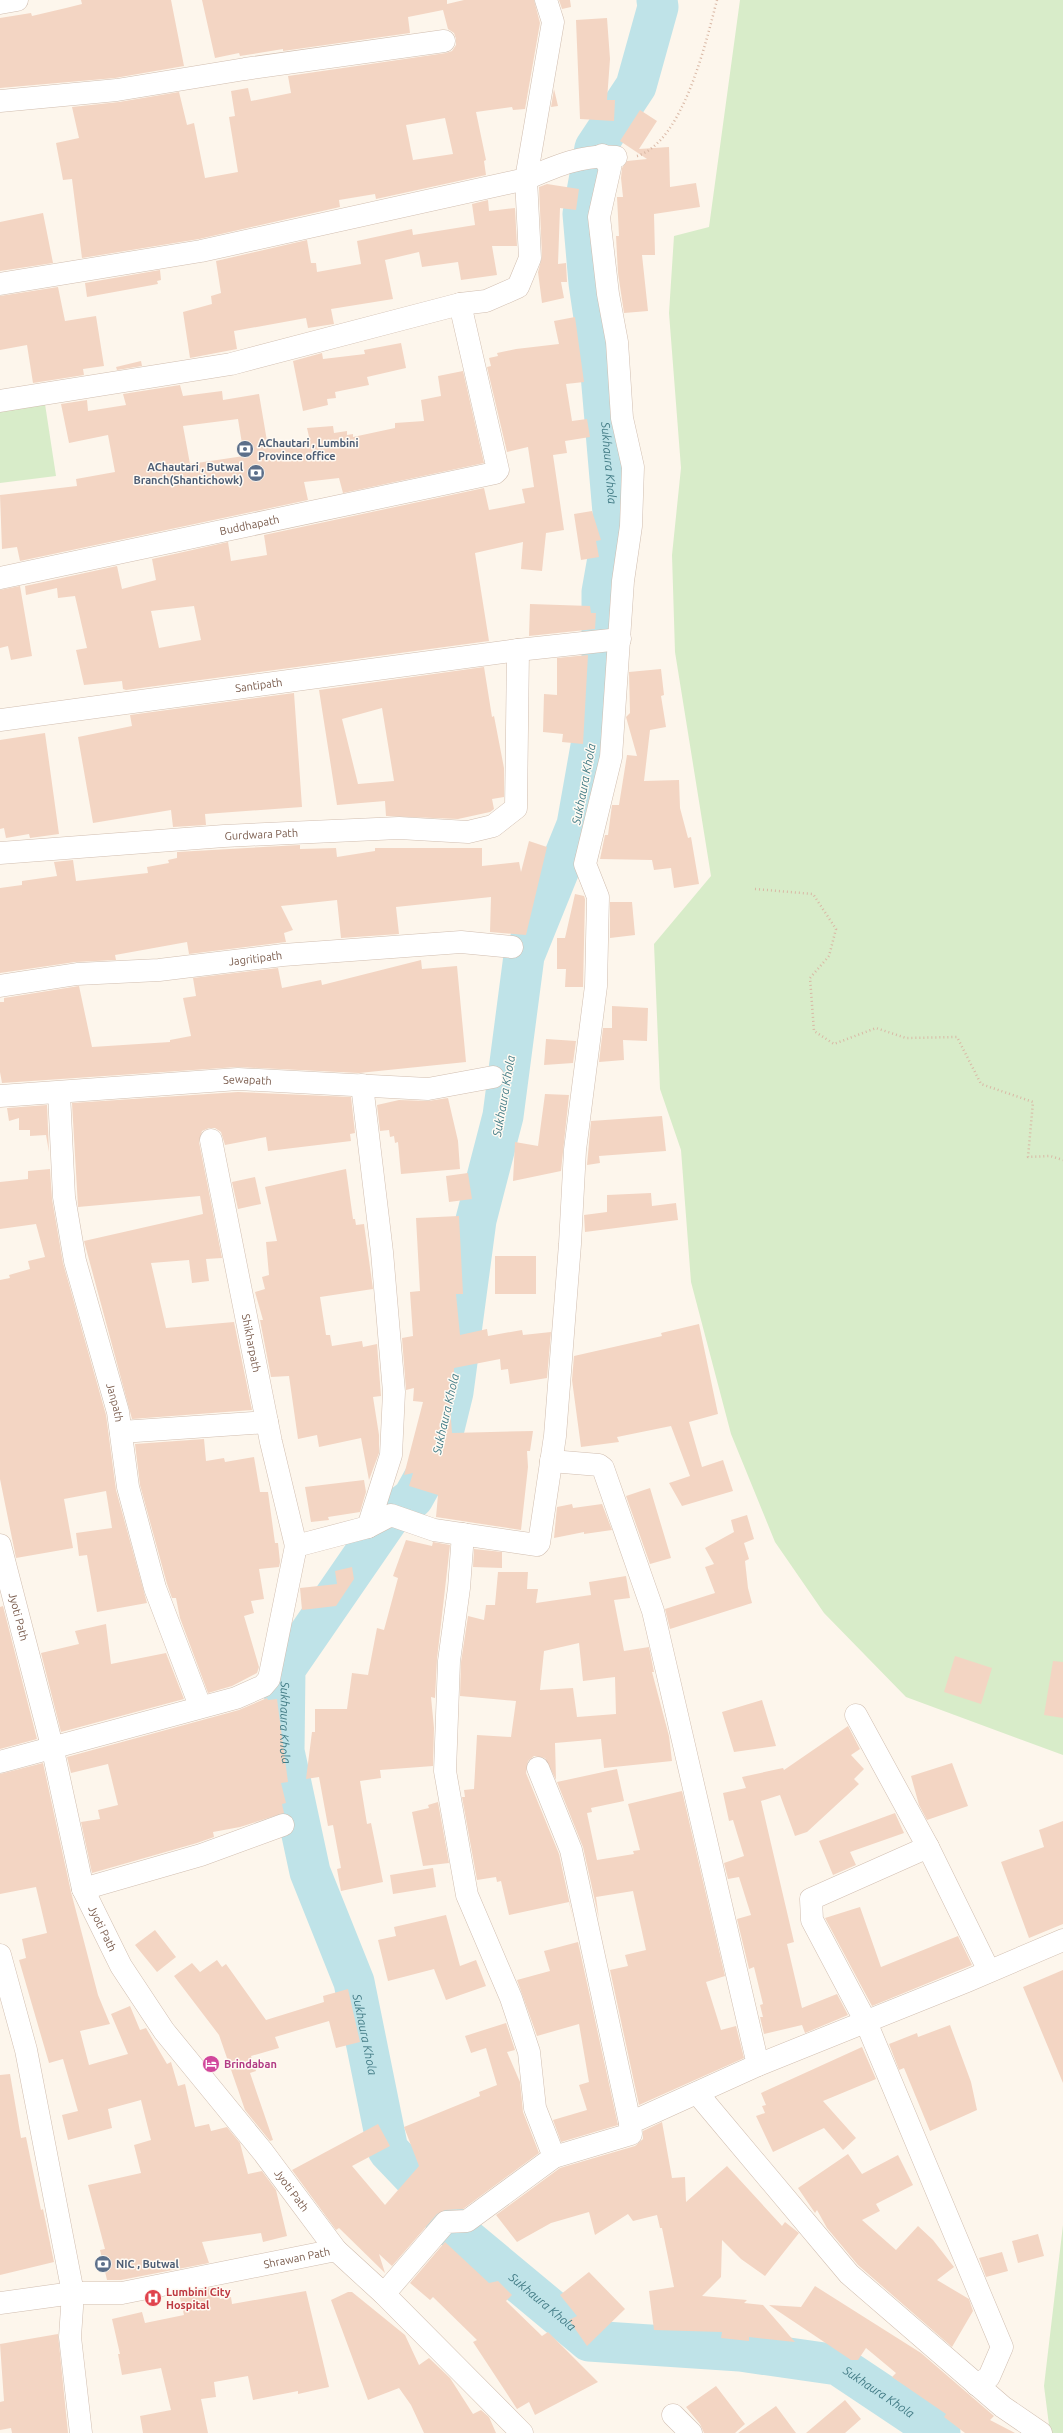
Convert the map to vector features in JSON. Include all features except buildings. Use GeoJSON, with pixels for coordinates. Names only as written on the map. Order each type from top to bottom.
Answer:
{"type":"FeatureCollection","features":[{"type":"Feature","properties":{"kind":"street"},"geometry":{"type":"LineString","coordinates":[[0,3],[17,0]]}},
{"type":"Feature","properties":{"kind":"street"},"geometry":{"type":"LineString","coordinates":[[0,401],[232,364],[460,304],[486,301],[518,287],[530,258],[526,179],[553,22],[546,0]]}},
{"type":"Feature","properties":{"kind":"street"},"geometry":{"type":"LineString","coordinates":[[0,101],[117,90],[245,69],[444,41]]}},
{"type":"Feature","properties":{"kind":"street"},"geometry":{"type":"LineString","coordinates":[[0,284],[201,251],[526,179],[569,161],[610,156],[610,168],[599,217],[608,294],[617,342],[622,418],[633,468],[631,526],[623,581],[611,757],[585,864],[598,896],[596,986],[575,1150],[570,1244],[556,1429],[539,1544],[434,1530],[391,1515],[368,1527],[296,1546],[269,1679],[263,1686],[236,1698],[200,1706],[52,1746],[0,1762]]}},
{"type":"Feature","properties":{"kind":"street","name":"Buddhapath"},"geometry":{"type":"LineString","coordinates":[[0,578],[452,481],[491,475],[498,470],[460,304]]}},
{"type":"Feature","properties":{"kind":"street","name":"Santipath"},"geometry":{"type":"LineString","coordinates":[[0,720],[518,650],[620,639]]}},
{"type":"Feature","properties":{"kind":"street","name":"Gurdwara Path"},"geometry":{"type":"LineString","coordinates":[[0,853],[232,835],[399,828],[468,832],[493,826],[516,808],[518,650]]}},
{"type":"Feature","properties":{"kind":"street","name":"Jagritipath"},"geometry":{"type":"LineString","coordinates":[[0,986],[77,974],[158,970],[282,956],[461,942],[512,947]]}},
{"type":"Feature","properties":{"kind":"street","name":"Sewapath"},"geometry":{"type":"LineString","coordinates":[[0,1096],[59,1093],[238,1079],[428,1089],[493,1077]]}},
{"type":"Feature","properties":{"kind":"street"},"geometry":{"type":"LineString","coordinates":[[362,1085],[382,1252],[394,1392],[391,1455],[368,1527]]}},
{"type":"Feature","properties":{"kind":"street","name":"Janpath"},"geometry":{"type":"LineString","coordinates":[[59,1093],[64,1197],[74,1254],[118,1412],[128,1487],[156,1588],[200,1706]]}},
{"type":"Feature","properties":{"kind":"street","name":"Shikharpath"},"geometry":{"type":"LineString","coordinates":[[211,1140],[267,1422],[296,1546]]}},
{"type":"Feature","properties":{"kind":"street"},"geometry":{"type":"LineString","coordinates":[[121,1432],[267,1422]]}},
{"type":"Feature","properties":{"kind":"street"},"geometry":{"type":"LineString","coordinates":[[551,1461],[599,1465],[603,1468],[639,1568],[653,1612],[758,2065]]}},
{"type":"Feature","properties":{"kind":"street"},"geometry":{"type":"LineString","coordinates":[[463,1534],[449,1661],[445,1771],[467,1895],[511,1998],[529,2052],[535,2108],[554,2157]]}},
{"type":"Feature","properties":{"kind":"street","name":"Jyoti Path"},"geometry":{"type":"LineString","coordinates":[[0,1545],[52,1746],[83,1889],[121,1966],[164,2031],[263,2152],[336,2250]]}},
{"type":"Feature","properties":{"kind":"street"},"geometry":{"type":"LineString","coordinates":[[856,1715],[928,1846],[989,1971]]}},
{"type":"Feature","properties":{"kind":"street"},"geometry":{"type":"LineString","coordinates":[[384,2294],[446,2222],[467,2220],[554,2157],[631,2134],[630,2123],[571,1850],[538,1768]]}},
{"type":"Feature","properties":{"kind":"street"},"geometry":{"type":"LineString","coordinates":[[83,1889],[201,1855],[283,1825]]}},
{"type":"Feature","properties":{"kind":"street"},"geometry":{"type":"LineString","coordinates":[[928,1846],[811,1898],[812,1920],[866,2022],[1002,2347],[989,2377],[977,2385]]}},
{"type":"Feature","properties":{"kind":"street"},"geometry":{"type":"LineString","coordinates":[[630,2123],[758,2065],[1063,1940]]}},
{"type":"Feature","properties":{"kind":"street"},"geometry":{"type":"LineString","coordinates":[[0,1955],[26,2050],[73,2293],[70,2337],[81,2433]]}},
{"type":"Feature","properties":{"kind":"street"},"geometry":{"type":"LineString","coordinates":[[697,2093],[849,2274],[1002,2407],[1041,2433]]}},
{"type":"Feature","properties":{"kind":"street","name":"Shrawan Path"},"geometry":{"type":"LineString","coordinates":[[0,2303],[73,2293],[122,2293],[336,2250],[384,2294],[522,2433]]}},
{"type":"Feature","properties":{"kind":"street"},"geometry":{"type":"LineString","coordinates":[[673,2415],[692,2433]]}},
{"type":"Feature","properties":{"kind":"path"},"geometry":{"type":"LineString","coordinates":[[610,156],[634,157],[646,154],[672,123],[695,80],[717,0]]}},
{"type":"Feature","properties":{"kind":"path"},"geometry":{"type":"LineString","coordinates":[[755,889],[813,894],[836,929],[829,956],[810,978],[814,1030],[834,1044],[876,1028],[906,1038],[957,1036],[981,1084],[1033,1102],[1028,1157],[1050,1156],[1063,1160]]}},
{"type":"Feature","properties":{"kind":"green space"},"geometry":{"type":"Polygon","coordinates":[[[740,0],[1063,0],[1063,1755],[906,1697],[824,1613],[775,1542],[731,1434],[691,1282],[681,1150],[660,1089],[654,944],[711,876],[675,652],[672,555],[681,468],[669,313],[674,236],[709,227],[740,0]]]}},
{"type":"Feature","properties":{"kind":"green space"},"geometry":{"type":"Polygon","coordinates":[[[45,404],[56,476],[0,483],[0,409],[5,411],[45,404]]]}},
{"type":"Feature","properties":{"kind":"green space"},"geometry":{"type":"Polygon","coordinates":[[[1063,2225],[1063,2433],[1050,2433],[1044,2386],[1063,2225]]]}},
{"type":"Feature","properties":{"kind":"waterway","name":"Sukhaura Khola"},"geometry":{"type":"LineString","coordinates":[[657,0],[658,7],[636,86],[595,148],[583,214],[589,283],[599,351],[614,524],[602,592],[602,684],[577,825],[524,956],[503,1116],[476,1220],[453,1392],[438,1453],[413,1498],[391,1515],[285,1669],[284,1751],[310,1872],[354,1982],[388,2150],[429,2193],[446,2222],[589,2341],[740,2351],[838,2365],[940,2433]]}},
{"type":"Feature","properties":{"kind":"place","name":"AChautari , Lumbini Province office"},"geometry":{"type":"Point","coordinates":[245,449]}},
{"type":"Feature","properties":{"kind":"place","name":"AChautari , Butwal Branch(Shantichowk)"},"geometry":{"type":"Point","coordinates":[256,473]}},
{"type":"Feature","properties":{"kind":"place","name":"Brindaban"},"geometry":{"type":"Point","coordinates":[211,2064]}},
{"type":"Feature","properties":{"kind":"place","name":"NIC , Butwal"},"geometry":{"type":"Point","coordinates":[103,2264]}},
{"type":"Feature","properties":{"kind":"place","name":"Lumbini City Hospital"},"geometry":{"type":"Point","coordinates":[153,2298]}}]}
